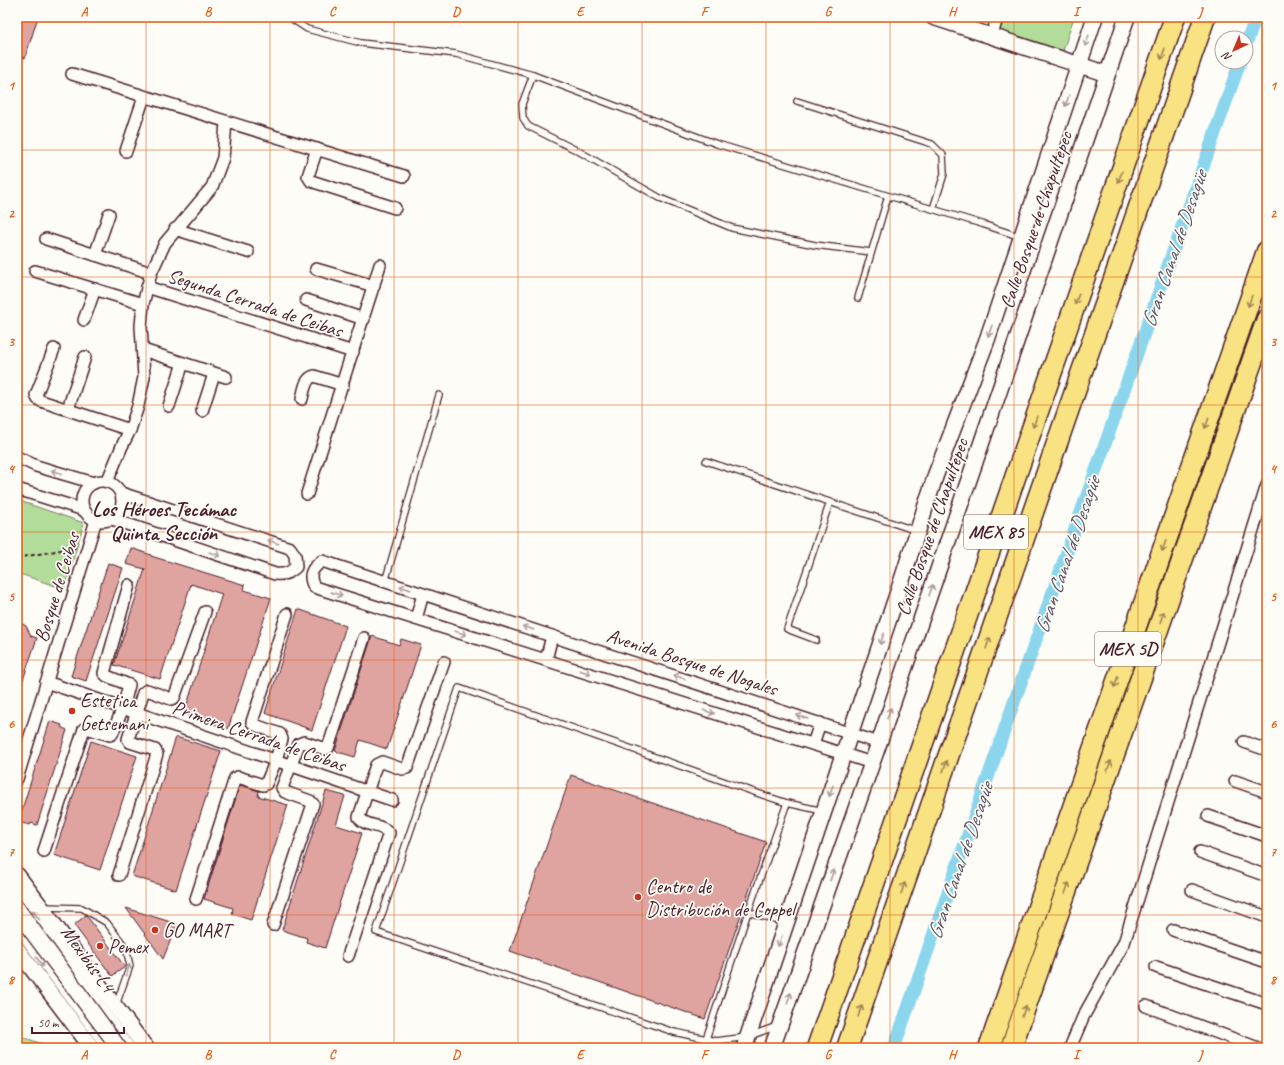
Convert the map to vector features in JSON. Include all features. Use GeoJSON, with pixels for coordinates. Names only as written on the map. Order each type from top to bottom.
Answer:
{"type":"FeatureCollection","features":[{"type":"Feature","properties":{"kind":"highway","name":"MEX 85"},"geometry":{"type":"LineString","coordinates":[[817,1048],[1176,17]]}},
{"type":"Feature","properties":{"kind":"highway","name":"MEX 85"},"geometry":{"type":"LineString","coordinates":[[847,1048],[1205,17]]}},
{"type":"Feature","properties":{"kind":"highway","name":"MEX 5D"},"geometry":{"type":"LineString","coordinates":[[989,1048],[1267,251]]}},
{"type":"Feature","properties":{"kind":"highway","name":"MEX 5D"},"geometry":{"type":"LineString","coordinates":[[1011,1048],[1267,319]]}},
{"type":"Feature","properties":{"kind":"main road"},"geometry":{"type":"LineString","coordinates":[[933,17],[1107,74]]}},
{"type":"Feature","properties":{"kind":"main road","name":"Calle Bosque de Chapultepec"},"geometry":{"type":"LineString","coordinates":[[746,1042],[851,733],[936,474],[987,340],[1095,17]]}},
{"type":"Feature","properties":{"kind":"main road","name":"Calle Bosque de Chapultepec"},"geometry":{"type":"LineString","coordinates":[[772,1048],[879,743],[1127,17]]}},
{"type":"Feature","properties":{"kind":"main road"},"geometry":{"type":"LineString","coordinates":[[17,875],[146,1048]]}},
{"type":"Feature","properties":{"kind":"main road"},"geometry":{"type":"LineString","coordinates":[[17,949],[92,1048]]}},
{"type":"Feature","properties":{"kind":"street"},"geometry":{"type":"LineString","coordinates":[[992,36],[997,17]]}},
{"type":"Feature","properties":{"kind":"street"},"geometry":{"type":"LineString","coordinates":[[72,74],[404,176]]}},
{"type":"Feature","properties":{"kind":"street"},"geometry":{"type":"LineString","coordinates":[[126,151],[144,97]]}},
{"type":"Feature","properties":{"kind":"street"},"geometry":{"type":"LineString","coordinates":[[107,482],[130,430],[138,406],[144,377],[141,326],[143,304],[151,273],[165,243],[175,229],[212,187],[223,158],[226,122]]}},
{"type":"Feature","properties":{"kind":"street"},"geometry":{"type":"LineString","coordinates":[[317,149],[308,176],[311,181],[395,208]]}},
{"type":"Feature","properties":{"kind":"street"},"geometry":{"type":"LineString","coordinates":[[95,255],[109,214]]}},
{"type":"Feature","properties":{"kind":"street"},"geometry":{"type":"LineString","coordinates":[[175,229],[248,252]]}},
{"type":"Feature","properties":{"kind":"street"},"geometry":{"type":"LineString","coordinates":[[46,239],[151,273]]}},
{"type":"Feature","properties":{"kind":"street"},"geometry":{"type":"LineString","coordinates":[[307,494],[380,265]]}},
{"type":"Feature","properties":{"kind":"street"},"geometry":{"type":"LineString","coordinates":[[316,269],[374,286]]}},
{"type":"Feature","properties":{"kind":"street"},"geometry":{"type":"LineString","coordinates":[[35,271],[143,304]]}},
{"type":"Feature","properties":{"kind":"street","name":"Segunda Cerrada de Ceibas"},"geometry":{"type":"LineString","coordinates":[[147,287],[353,352]]}},
{"type":"Feature","properties":{"kind":"street"},"geometry":{"type":"LineString","coordinates":[[84,320],[94,289]]}},
{"type":"Feature","properties":{"kind":"street"},"geometry":{"type":"LineString","coordinates":[[306,300],[364,319]]}},
{"type":"Feature","properties":{"kind":"street"},"geometry":{"type":"LineString","coordinates":[[54,349],[36,395],[38,399],[130,430]]}},
{"type":"Feature","properties":{"kind":"street"},"geometry":{"type":"LineString","coordinates":[[143,350],[226,377]]}},
{"type":"Feature","properties":{"kind":"street"},"geometry":{"type":"LineString","coordinates":[[68,409],[85,357]]}},
{"type":"Feature","properties":{"kind":"street"},"geometry":{"type":"LineString","coordinates":[[169,406],[183,363]]}},
{"type":"Feature","properties":{"kind":"street"},"geometry":{"type":"LineString","coordinates":[[202,411],[214,374]]}},
{"type":"Feature","properties":{"kind":"street"},"geometry":{"type":"LineString","coordinates":[[302,399],[310,377],[314,376],[343,385]]}},
{"type":"Feature","properties":{"kind":"street"},"geometry":{"type":"LineString","coordinates":[[17,457],[36,466],[94,483]]}},
{"type":"Feature","properties":{"kind":"street"},"geometry":{"type":"LineString","coordinates":[[100,481],[107,482],[115,486],[121,493],[123,503],[119,513],[112,519],[104,521],[96,520],[89,516],[84,510],[82,502],[83,494],[94,483],[100,481]]}},
{"type":"Feature","properties":{"kind":"street"},"geometry":{"type":"LineString","coordinates":[[1070,1048],[1083,1017],[1124,943],[1267,485]]}},
{"type":"Feature","properties":{"kind":"street"},"geometry":{"type":"LineString","coordinates":[[17,489],[84,510]]}},
{"type":"Feature","properties":{"kind":"street"},"geometry":{"type":"LineString","coordinates":[[112,519],[276,574],[281,575],[289,573],[296,567],[296,555],[290,548],[121,493]]}},
{"type":"Feature","properties":{"kind":"street","name":"Bosque de Ceibas"},"geometry":{"type":"LineString","coordinates":[[17,779],[96,520]]}},
{"type":"Feature","properties":{"kind":"street","name":"Avenida Bosque de Nogales"},"geometry":{"type":"LineString","coordinates":[[872,763],[314,587],[311,580],[311,573],[322,561],[879,743]]}},
{"type":"Feature","properties":{"kind":"street"},"geometry":{"type":"LineString","coordinates":[[44,851],[84,729],[86,728],[110,735],[112,734],[123,708],[129,684],[107,676],[104,673],[129,585]]}},
{"type":"Feature","properties":{"kind":"street"},"geometry":{"type":"LineString","coordinates":[[416,619],[423,594]]}},
{"type":"Feature","properties":{"kind":"street"},"geometry":{"type":"LineString","coordinates":[[119,875],[157,754],[154,750],[129,741],[128,739],[143,693],[148,690],[171,699],[174,698],[204,612]]}},
{"type":"Feature","properties":{"kind":"street"},"geometry":{"type":"LineString","coordinates":[[196,899],[235,778],[238,777],[263,785],[266,784],[276,760],[282,736],[255,725],[252,722],[287,614]]}},
{"type":"Feature","properties":{"kind":"street"},"geometry":{"type":"LineString","coordinates":[[546,660],[552,636]]}},
{"type":"Feature","properties":{"kind":"street"},"geometry":{"type":"LineString","coordinates":[[273,925],[313,804],[310,801],[283,790],[282,788],[301,742],[325,749],[328,748],[364,638]]}},
{"type":"Feature","properties":{"kind":"street"},"geometry":{"type":"LineString","coordinates":[[348,956],[389,833],[360,820],[359,817],[367,792],[376,765],[379,762],[402,769],[407,768],[444,662]]}},
{"type":"Feature","properties":{"kind":"street","name":"Primera Cerrada de Ceibas"},"geometry":{"type":"LineString","coordinates":[[46,682],[392,800]]}},
{"type":"Feature","properties":{"kind":"street"},"geometry":{"type":"LineString","coordinates":[[813,744],[820,723]]}},
{"type":"Feature","properties":{"kind":"street"},"geometry":{"type":"LineString","coordinates":[[1244,742],[1267,750]]}},
{"type":"Feature","properties":{"kind":"street"},"geometry":{"type":"LineString","coordinates":[[1235,781],[1267,792]]}},
{"type":"Feature","properties":{"kind":"street"},"geometry":{"type":"LineString","coordinates":[[1208,816],[1267,836]]}},
{"type":"Feature","properties":{"kind":"street"},"geometry":{"type":"LineString","coordinates":[[1200,852],[1267,876]]}},
{"type":"Feature","properties":{"kind":"street"},"geometry":{"type":"LineString","coordinates":[[1192,890],[1267,917]]}},
{"type":"Feature","properties":{"kind":"street"},"geometry":{"type":"LineString","coordinates":[[1173,930],[1267,962]]}},
{"type":"Feature","properties":{"kind":"street"},"geometry":{"type":"LineString","coordinates":[[1156,967],[1267,1004]]}},
{"type":"Feature","properties":{"kind":"street"},"geometry":{"type":"LineString","coordinates":[[1146,1006],[1258,1048]]}},
{"type":"Feature","properties":{"kind":"lane"},"geometry":{"type":"LineString","coordinates":[[289,17],[307,29],[361,43],[456,54],[533,75],[717,144],[1022,237]]}},
{"type":"Feature","properties":{"kind":"lane"},"geometry":{"type":"LineString","coordinates":[[533,75],[522,104],[523,118],[528,126],[580,152],[660,198],[732,228],[815,245],[871,252]]}},
{"type":"Feature","properties":{"kind":"lane"},"geometry":{"type":"LineString","coordinates":[[797,101],[932,144],[943,155],[944,174],[933,209]]}},
{"type":"Feature","properties":{"kind":"lane"},"geometry":{"type":"LineString","coordinates":[[858,298],[888,196]]}},
{"type":"Feature","properties":{"kind":"lane"},"geometry":{"type":"LineString","coordinates":[[385,582],[439,395]]}},
{"type":"Feature","properties":{"kind":"lane"},"geometry":{"type":"LineString","coordinates":[[706,461],[918,531]]}},
{"type":"Feature","properties":{"kind":"lane"},"geometry":{"type":"LineString","coordinates":[[816,640],[787,629],[830,502]]}},
{"type":"Feature","properties":{"kind":"lane"},"geometry":{"type":"LineString","coordinates":[[779,1025],[746,1042],[716,1041],[674,1032],[376,932],[459,688],[757,793],[787,803],[824,811]]}},
{"type":"Feature","properties":{"kind":"lane"},"geometry":{"type":"LineString","coordinates":[[703,1048],[748,912],[787,803]]}},
{"type":"Feature","properties":{"kind":"lane","name":"Mexibús L4"},"geometry":{"type":"LineString","coordinates":[[17,889],[133,1048]]}},
{"type":"Feature","properties":{"kind":"lane"},"geometry":{"type":"LineString","coordinates":[[40,907],[82,908],[107,924],[126,948],[130,966],[115,1007]]}},
{"type":"Feature","properties":{"kind":"lane"},"geometry":{"type":"LineString","coordinates":[[748,912],[786,924]]}},
{"type":"Feature","properties":{"kind":"lane","name":"Mexibús L4"},"geometry":{"type":"LineString","coordinates":[[17,931],[105,1048]]}},
{"type":"Feature","properties":{"kind":"path"},"geometry":{"type":"LineString","coordinates":[[17,558],[68,550],[89,543]]}},
{"type":"Feature","properties":{"kind":"green space"},"geometry":{"type":"Polygon","coordinates":[[[1005,17],[1074,17],[1062,54],[999,32],[1005,17]]]}},
{"type":"Feature","properties":{"kind":"green space"},"geometry":{"type":"Polygon","coordinates":[[[17,500],[84,523],[64,589],[17,573],[17,500]]]}},
{"type":"Feature","properties":{"kind":"green space"},"geometry":{"type":"Polygon","coordinates":[[[17,1035],[54,1048],[25,1048],[17,1038],[17,1035]]]}},
{"type":"Feature","properties":{"kind":"building"},"geometry":{"type":"Polygon","coordinates":[[[17,17],[38,17],[25,58],[17,56],[17,17]]]}},
{"type":"Feature","properties":{"kind":"building"},"geometry":{"type":"Polygon","coordinates":[[[131,548],[151,556],[245,585],[244,590],[271,598],[228,729],[184,714],[222,594],[191,584],[160,679],[114,665],[145,569],[126,564],[131,548]]]}},
{"type":"Feature","properties":{"kind":"building"},"geometry":{"type":"Polygon","coordinates":[[[108,563],[123,568],[86,681],[71,676],[108,563]]]}},
{"type":"Feature","properties":{"kind":"building"},"geometry":{"type":"Polygon","coordinates":[[[298,609],[346,626],[312,730],[265,713],[298,609]]]}},
{"type":"Feature","properties":{"kind":"building"},"geometry":{"type":"Polygon","coordinates":[[[17,621],[26,626],[31,636],[37,638],[19,692],[17,691],[17,621]]]}},
{"type":"Feature","properties":{"kind":"building"},"geometry":{"type":"Polygon","coordinates":[[[372,636],[399,645],[401,639],[421,645],[387,749],[360,740],[355,757],[335,751],[372,636]]]}},
{"type":"Feature","properties":{"kind":"building"},"geometry":{"type":"Polygon","coordinates":[[[50,721],[62,725],[61,727],[67,730],[37,825],[18,822],[50,721]]]}},
{"type":"Feature","properties":{"kind":"building"},"geometry":{"type":"Polygon","coordinates":[[[176,737],[221,751],[176,890],[132,876],[176,737]]]}},
{"type":"Feature","properties":{"kind":"building"},"geometry":{"type":"Polygon","coordinates":[[[91,741],[137,756],[100,870],[54,855],[91,741]]]}},
{"type":"Feature","properties":{"kind":"building","name":"Centro de Distribución de Coppel"},"geometry":{"type":"Polygon","coordinates":[[[571,775],[766,842],[705,1019],[510,951],[571,775]]]}},
{"type":"Feature","properties":{"kind":"building"},"geometry":{"type":"Polygon","coordinates":[[[240,785],[259,791],[258,796],[288,805],[251,920],[232,914],[233,908],[204,899],[240,785]]]}},
{"type":"Feature","properties":{"kind":"building"},"geometry":{"type":"Polygon","coordinates":[[[326,791],[345,796],[336,825],[362,833],[325,948],[306,942],[307,938],[282,930],[326,791]]]}},
{"type":"Feature","properties":{"kind":"building"},"geometry":{"type":"Polygon","coordinates":[[[126,908],[177,924],[163,959],[126,908]]]}},
{"type":"Feature","properties":{"kind":"building","name":"Pemex"},"geometry":{"type":"Polygon","coordinates":[[[86,915],[125,967],[112,976],[74,925],[86,915]]]}},
{"type":"Feature","properties":{"kind":"waterway","name":"Gran Canal de Desagüe"},"geometry":{"type":"LineString","coordinates":[[1251,30],[1256,17]]}},
{"type":"Feature","properties":{"kind":"waterway","name":"Gran Canal de Desagüe"},"geometry":{"type":"LineString","coordinates":[[894,1048],[1020,685],[1237,70]]}},
{"type":"Feature","properties":{"kind":"place","name":"Estetica Getsemani"},"geometry":{"type":"Point","coordinates":[72,711]}},
{"type":"Feature","properties":{"kind":"place","name":"Centro de Distribución de Coppel"},"geometry":{"type":"Point","coordinates":[638,897]}},
{"type":"Feature","properties":{"kind":"place","name":"GO MART"},"geometry":{"type":"Point","coordinates":[155,930]}},
{"type":"Feature","properties":{"kind":"place","name":"Pemex"},"geometry":{"type":"Point","coordinates":[100,946]}},
{"type":"Feature","properties":{"kind":"district","name":"Los Héroes Tecámac Quinta Sección"},"geometry":{"type":"Point","coordinates":[164,521]}}]}
